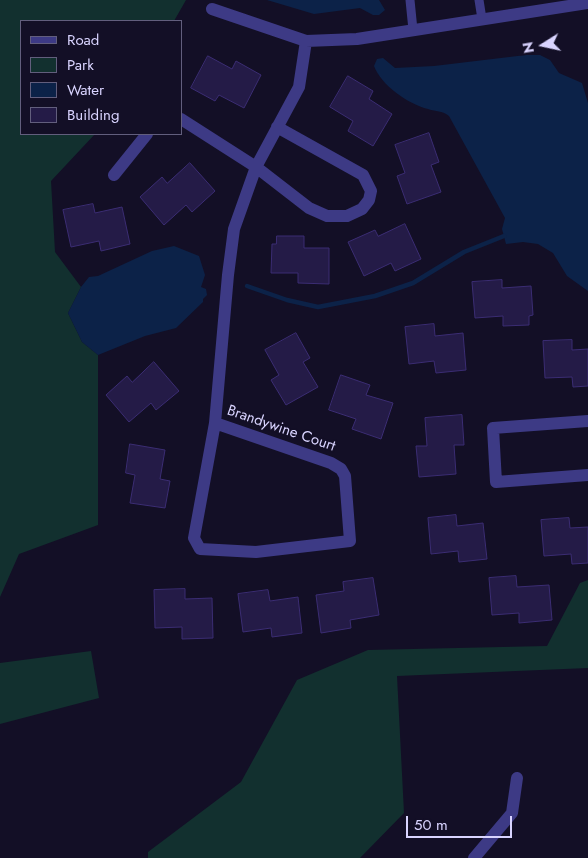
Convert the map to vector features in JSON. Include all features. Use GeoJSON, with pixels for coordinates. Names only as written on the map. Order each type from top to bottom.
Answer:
{"type":"FeatureCollection","features":[{"type":"Feature","properties":{"kind":"street"},"geometry":{"type":"LineString","coordinates":[[212,9],[306,41],[357,39],[582,2]]}},
{"type":"Feature","properties":{"kind":"street","name":"Brandywine Court"},"geometry":{"type":"LineString","coordinates":[[215,423],[331,463],[341,469],[346,476],[350,541],[256,552],[200,549],[194,538],[215,423],[234,229],[256,167],[299,87],[306,41]]}},
{"type":"Feature","properties":{"kind":"street"},"geometry":{"type":"LineString","coordinates":[[182,120],[256,167],[309,208],[327,216],[348,216],[362,209],[369,200],[371,191],[363,175],[277,127]]}},
{"type":"Feature","properties":{"kind":"street"},"geometry":{"type":"LineString","coordinates":[[114,175],[146,135]]}},
{"type":"Feature","properties":{"kind":"street"},"geometry":{"type":"LineString","coordinates":[[588,421],[493,428],[496,482],[588,475]]}},
{"type":"Feature","properties":{"kind":"street"},"geometry":{"type":"LineString","coordinates":[[474,858],[512,813],[517,778]]}},
{"type":"Feature","properties":{"kind":"lane"},"geometry":{"type":"LineString","coordinates":[[410,0],[413,30]]}},
{"type":"Feature","properties":{"kind":"lane"},"geometry":{"type":"LineString","coordinates":[[479,0],[482,19]]}},
{"type":"Feature","properties":{"kind":"green space"},"geometry":{"type":"Polygon","coordinates":[[[0,0],[186,0],[175,20],[20,20],[20,135],[94,135],[51,181],[55,252],[81,287],[68,313],[82,342],[98,355],[98,525],[19,554],[0,597],[0,0]]]}},
{"type":"Feature","properties":{"kind":"green space"},"geometry":{"type":"Polygon","coordinates":[[[588,580],[588,668],[397,676],[404,813],[360,858],[148,858],[148,852],[241,782],[297,680],[368,650],[547,646],[580,583],[588,580]]]}},
{"type":"Feature","properties":{"kind":"green space"},"geometry":{"type":"Polygon","coordinates":[[[91,651],[99,698],[0,724],[0,663],[91,651]]]}},
{"type":"Feature","properties":{"kind":"water"},"geometry":{"type":"Polygon","coordinates":[[[267,0],[379,0],[385,10],[379,15],[373,15],[360,8],[314,14],[267,0]]]}},
{"type":"Feature","properties":{"kind":"water"},"geometry":{"type":"Polygon","coordinates":[[[540,55],[550,60],[559,73],[582,83],[588,103],[588,291],[567,276],[553,253],[538,244],[523,242],[506,244],[502,229],[505,218],[449,116],[412,103],[396,93],[383,80],[374,66],[377,59],[383,58],[395,68],[434,66],[540,55]]]}},
{"type":"Feature","properties":{"kind":"water"},"geometry":{"type":"Polygon","coordinates":[[[174,246],[199,256],[205,275],[201,287],[206,289],[207,295],[203,302],[176,328],[145,336],[98,355],[82,342],[68,313],[81,287],[89,277],[98,276],[152,251],[174,246]]]}},
{"type":"Feature","properties":{"kind":"building"},"geometry":{"type":"Polygon","coordinates":[[[208,56],[232,69],[236,61],[261,75],[244,108],[219,95],[215,101],[191,88],[208,56]]]}},
{"type":"Feature","properties":{"kind":"building"},"geometry":{"type":"Polygon","coordinates":[[[348,76],[373,91],[369,99],[392,114],[373,146],[348,131],[353,121],[330,107],[348,76]]]}},
{"type":"Feature","properties":{"kind":"building"},"geometry":{"type":"Polygon","coordinates":[[[429,133],[439,162],[431,165],[441,192],[407,204],[397,176],[405,173],[395,145],[429,133]]]}},
{"type":"Feature","properties":{"kind":"building"},"geometry":{"type":"Polygon","coordinates":[[[190,163],[215,191],[192,212],[186,205],[164,225],[140,197],[162,177],[167,183],[190,163]]]}},
{"type":"Feature","properties":{"kind":"building"},"geometry":{"type":"Polygon","coordinates":[[[93,204],[95,213],[122,207],[130,244],[101,251],[99,241],[71,247],[63,210],[93,204]]]}},
{"type":"Feature","properties":{"kind":"building"},"geometry":{"type":"Polygon","coordinates":[[[405,224],[421,259],[395,271],[391,263],[364,276],[348,242],[375,230],[378,236],[405,224]]]}},
{"type":"Feature","properties":{"kind":"building"},"geometry":{"type":"Polygon","coordinates":[[[277,236],[304,236],[304,248],[329,248],[329,284],[298,283],[298,273],[271,273],[272,244],[276,244],[277,236]]]}},
{"type":"Feature","properties":{"kind":"building"},"geometry":{"type":"Polygon","coordinates":[[[502,280],[502,288],[531,286],[533,315],[529,316],[529,325],[503,326],[503,316],[475,318],[472,282],[502,280]]]}},
{"type":"Feature","properties":{"kind":"building"},"geometry":{"type":"Polygon","coordinates":[[[434,324],[435,336],[463,333],[466,370],[436,373],[434,361],[409,364],[405,327],[434,324]]]}},
{"type":"Feature","properties":{"kind":"building"},"geometry":{"type":"Polygon","coordinates":[[[296,333],[310,358],[303,362],[318,387],[286,405],[271,380],[279,375],[265,350],[296,333]]]}},
{"type":"Feature","properties":{"kind":"building"},"geometry":{"type":"Polygon","coordinates":[[[572,340],[572,350],[588,349],[588,386],[573,387],[572,377],[545,378],[543,341],[572,340]]]}},
{"type":"Feature","properties":{"kind":"building"},"geometry":{"type":"Polygon","coordinates":[[[154,362],[179,391],[156,410],[151,403],[129,422],[106,395],[127,376],[132,382],[154,362]]]}},
{"type":"Feature","properties":{"kind":"building"},"geometry":{"type":"Polygon","coordinates":[[[341,375],[370,385],[366,395],[393,403],[381,439],[352,429],[356,419],[329,410],[341,375]]]}},
{"type":"Feature","properties":{"kind":"building"},"geometry":{"type":"Polygon","coordinates":[[[462,415],[464,445],[454,445],[456,474],[419,477],[416,446],[427,446],[425,418],[462,415]]]}},
{"type":"Feature","properties":{"kind":"building"},"geometry":{"type":"Polygon","coordinates":[[[130,444],[165,450],[160,479],[170,481],[165,508],[130,503],[135,475],[126,473],[130,444]]]}},
{"type":"Feature","properties":{"kind":"building"},"geometry":{"type":"Polygon","coordinates":[[[456,515],[457,526],[483,523],[487,559],[459,562],[458,551],[431,554],[428,518],[456,515]]]}},
{"type":"Feature","properties":{"kind":"building"},"geometry":{"type":"Polygon","coordinates":[[[569,518],[570,528],[588,527],[588,563],[572,564],[571,554],[544,556],[541,520],[569,518]]]}},
{"type":"Feature","properties":{"kind":"building"},"geometry":{"type":"Polygon","coordinates":[[[516,576],[517,587],[549,585],[552,620],[519,623],[519,613],[492,615],[489,578],[516,576]]]}},
{"type":"Feature","properties":{"kind":"building"},"geometry":{"type":"Polygon","coordinates":[[[373,578],[379,615],[350,620],[351,628],[321,633],[316,595],[344,591],[343,582],[373,578]]]}},
{"type":"Feature","properties":{"kind":"building"},"geometry":{"type":"Polygon","coordinates":[[[185,589],[185,599],[212,598],[213,638],[182,639],[182,627],[155,628],[154,590],[185,589]]]}},
{"type":"Feature","properties":{"kind":"building"},"geometry":{"type":"Polygon","coordinates":[[[268,590],[270,601],[298,597],[302,633],[272,637],[271,628],[243,632],[238,594],[268,590]]]}},
{"type":"Feature","properties":{"kind":"waterway"},"geometry":{"type":"LineString","coordinates":[[247,286],[287,300],[318,307],[375,296],[413,283],[464,252],[504,236]]}}]}
